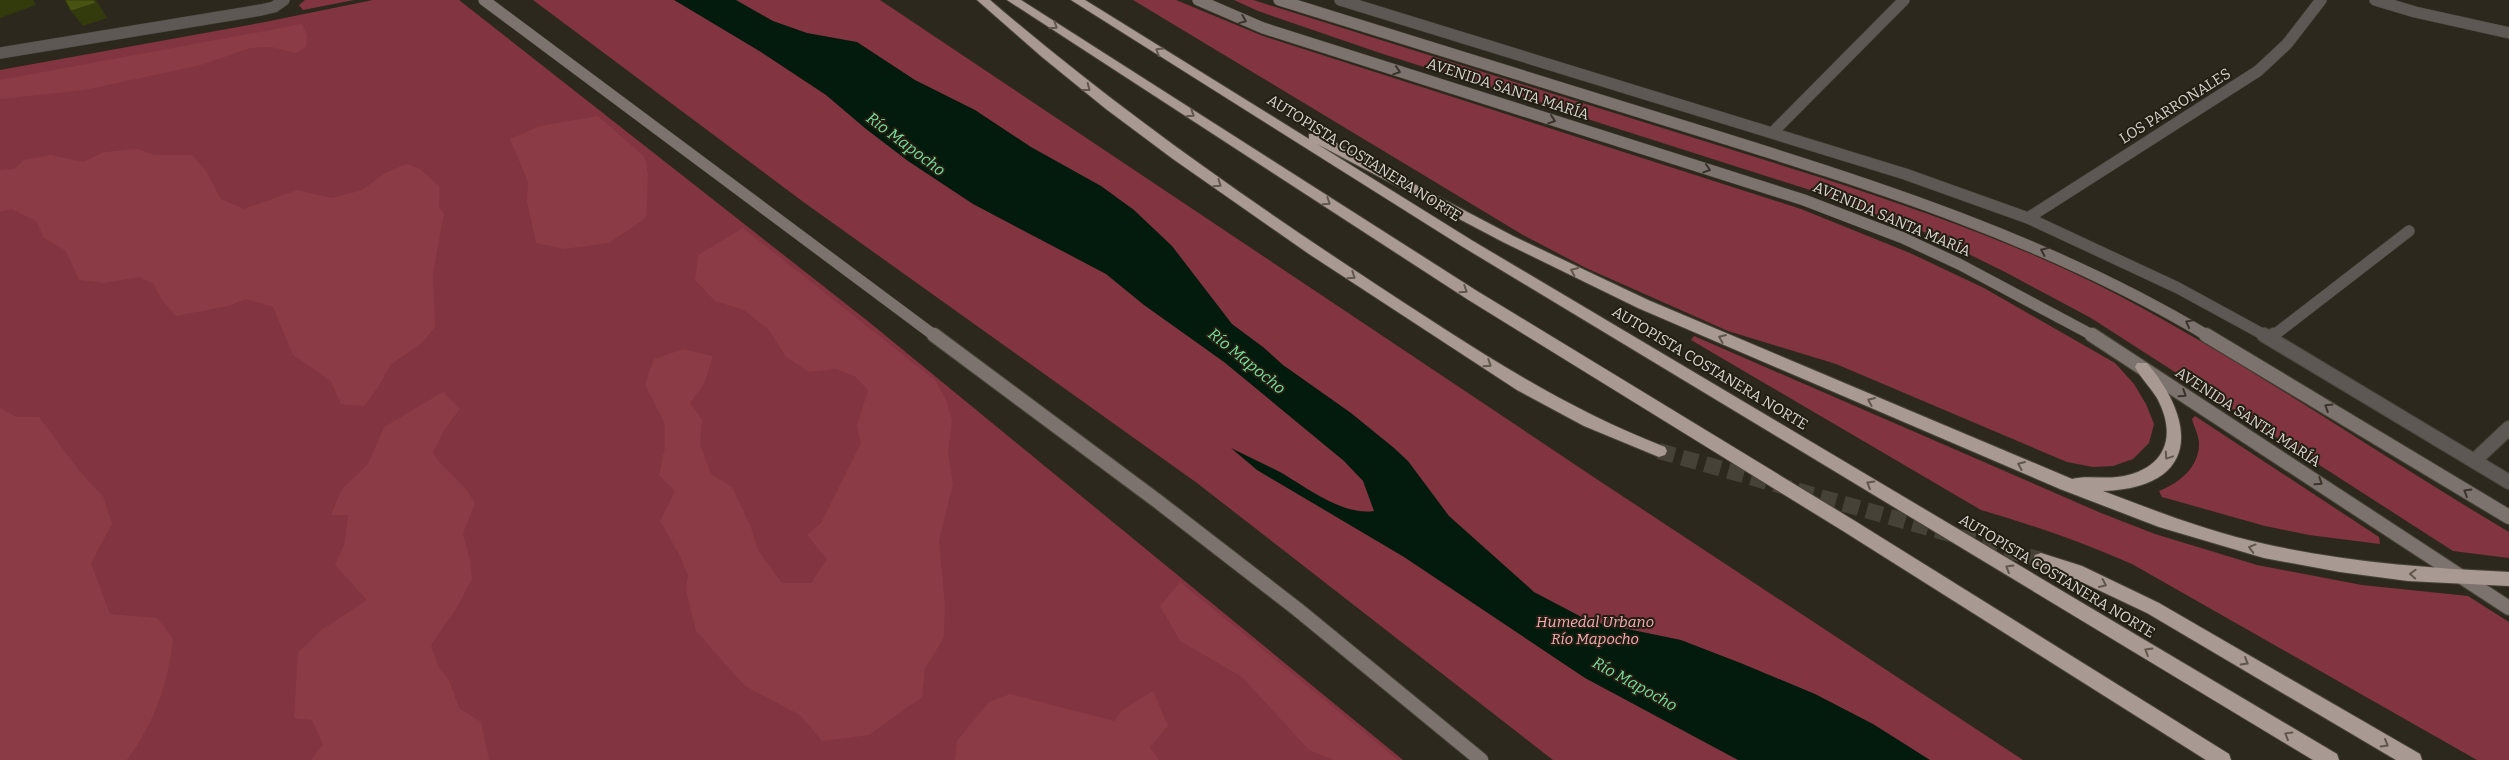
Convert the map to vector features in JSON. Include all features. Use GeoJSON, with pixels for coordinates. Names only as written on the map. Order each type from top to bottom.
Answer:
{"type":"FeatureCollection","features":[{"type":"Feature","properties":{"kind":"highway"},"geometry":{"type":"LineString","coordinates":[[983,0],[1151,138],[1269,220],[1522,386],[1614,434],[1659,451]]}},
{"type":"Feature","properties":{"kind":"highway"},"geometry":{"type":"LineString","coordinates":[[1013,0],[1472,295],[1858,532],[2222,760]]}},
{"type":"Feature","properties":{"kind":"highway","name":"AUTOPISTA COSTANERA NORTE"},"geometry":{"type":"LineString","coordinates":[[1077,0],[1468,244],[2330,760]]}},
{"type":"Feature","properties":{"kind":"highway"},"geometry":{"type":"LineString","coordinates":[[1200,77],[1508,239],[1634,300],[2066,484],[2165,522],[2264,551],[2322,562],[2398,573],[2509,579]]}},
{"type":"Feature","properties":{"kind":"highway"},"geometry":{"type":"LineString","coordinates":[[2066,484],[2108,485],[2131,482],[2157,469],[2172,451],[2176,434],[2173,414],[2164,394],[2142,367]]}},
{"type":"Feature","properties":{"kind":"highway"},"geometry":{"type":"LineString","coordinates":[[2041,560],[2076,571],[2153,608],[2413,760]]}},
{"type":"Feature","properties":{"kind":"main road","name":"AVENIDA SANTA MARÍA"},"geometry":{"type":"LineString","coordinates":[[1198,0],[1263,28],[1804,200],[1885,231],[1959,264],[2021,295],[2091,334],[2509,608]]}},
{"type":"Feature","properties":{"kind":"main road","name":"AVENIDA SANTA MARÍA"},"geometry":{"type":"LineString","coordinates":[[1279,0],[1814,166],[1991,228],[2061,258],[2168,311],[2509,517]]}},
{"type":"Feature","properties":{"kind":"main road"},"geometry":{"type":"LineString","coordinates":[[484,2],[1156,500],[1296,610],[1481,760]]}},
{"type":"Feature","properties":{"kind":"street"},"geometry":{"type":"LineString","coordinates":[[0,53],[262,10],[274,7],[284,0]]}},
{"type":"Feature","properties":{"kind":"street"},"geometry":{"type":"LineString","coordinates":[[1340,0],[1933,184],[2028,218],[2169,284],[2270,338],[2509,482]]}},
{"type":"Feature","properties":{"kind":"street"},"geometry":{"type":"LineString","coordinates":[[1772,133],[1904,0]]}},
{"type":"Feature","properties":{"kind":"street","name":"LOS PARRONALES"},"geometry":{"type":"LineString","coordinates":[[2028,218],[2258,71],[2287,44],[2321,0]]}},
{"type":"Feature","properties":{"kind":"street"},"geometry":{"type":"LineString","coordinates":[[2375,0],[2416,12],[2509,33]]}},
{"type":"Feature","properties":{"kind":"street"},"geometry":{"type":"LineString","coordinates":[[2270,338],[2409,231]]}},
{"type":"Feature","properties":{"kind":"street"},"geometry":{"type":"LineString","coordinates":[[2474,461],[2509,428]]}},
{"type":"Feature","properties":{"kind":"green space"},"geometry":{"type":"Polygon","coordinates":[[[305,0],[354,0],[303,10],[299,5],[305,0]]]}},
{"type":"Feature","properties":{"kind":"green space"},"geometry":{"type":"Polygon","coordinates":[[[373,0],[459,0],[869,322],[1403,760],[0,760],[0,70],[265,22],[373,0]]]}},
{"type":"Feature","properties":{"kind":"green space","name":"Humedal Urbano Río Mapocho"},"geometry":{"type":"Polygon","coordinates":[[[533,0],[880,0],[1595,478],[2023,760],[1553,760],[1197,483],[802,201],[533,0]]]}},
{"type":"Feature","properties":{"kind":"green space"},"geometry":{"type":"Polygon","coordinates":[[[1133,0],[1176,0],[1263,36],[1801,209],[1910,253],[1984,288],[2115,363],[2134,384],[2146,404],[2154,424],[2149,443],[2133,459],[2113,466],[2093,467],[2067,462],[1836,364],[1728,331],[1586,268],[1523,235],[1133,0]]]}},
{"type":"Feature","properties":{"kind":"green space"},"geometry":{"type":"Polygon","coordinates":[[[1234,0],[1253,0],[1822,178],[1934,216],[2008,244],[2080,276],[2166,321],[2265,380],[2509,532],[2509,558],[2453,551],[2091,318],[2005,272],[1924,232],[1807,189],[1380,53],[1258,11],[1234,0]]]}},
{"type":"Feature","properties":{"kind":"green space"},"geometry":{"type":"Polygon","coordinates":[[[1694,336],[2101,513],[2155,534],[2257,565],[2362,585],[2468,596],[2509,622],[2509,760],[2477,760],[2132,564],[2057,534],[1981,510],[1691,340],[1694,336]]]}},
{"type":"Feature","properties":{"kind":"green space"},"geometry":{"type":"Polygon","coordinates":[[[2195,416],[2379,537],[2380,544],[2309,535],[2265,526],[2162,497],[2159,491],[2181,479],[2196,459],[2199,442],[2192,419],[2195,416]]]}},
{"type":"Feature","properties":{"kind":"shaded area"},"geometry":{"type":"Polygon","coordinates":[[[302,24],[307,35],[306,47],[296,53],[271,47],[250,48],[201,65],[85,90],[0,99],[0,80],[302,24]]]}},
{"type":"Feature","properties":{"kind":"shaded area"},"geometry":{"type":"Polygon","coordinates":[[[598,116],[645,157],[648,175],[646,218],[609,243],[564,249],[536,243],[527,201],[528,182],[510,139],[540,126],[598,116]]]}},
{"type":"Feature","properties":{"kind":"shaded area"},"geometry":{"type":"Polygon","coordinates":[[[138,149],[155,155],[192,155],[206,171],[221,199],[244,209],[297,190],[332,198],[362,190],[385,173],[406,164],[420,169],[439,186],[439,206],[444,214],[433,274],[435,327],[422,343],[390,365],[379,386],[364,406],[341,404],[331,381],[293,355],[273,307],[246,299],[228,306],[176,316],[162,300],[154,284],[140,277],[104,283],[79,280],[66,251],[44,238],[36,221],[12,209],[0,212],[0,170],[14,169],[24,160],[51,155],[83,162],[104,152],[138,149]]]}},
{"type":"Feature","properties":{"kind":"shaded area"},"geometry":{"type":"Polygon","coordinates":[[[743,228],[936,381],[946,400],[952,420],[948,452],[953,484],[939,541],[945,605],[944,637],[925,669],[922,697],[869,735],[822,741],[800,715],[745,686],[696,631],[686,590],[688,576],[680,556],[660,521],[675,491],[659,475],[665,447],[665,424],[645,384],[654,359],[683,349],[713,356],[704,384],[690,403],[702,419],[700,445],[711,474],[732,487],[751,527],[758,550],[782,583],[811,583],[827,559],[807,535],[821,523],[861,443],[857,426],[868,390],[856,377],[836,369],[809,372],[786,357],[769,330],[744,310],[715,301],[695,280],[698,255],[743,228]]]}},
{"type":"Feature","properties":{"kind":"shaded area"},"geometry":{"type":"Polygon","coordinates":[[[443,392],[460,409],[444,430],[433,453],[466,489],[475,503],[463,534],[470,560],[472,579],[456,609],[431,645],[439,668],[449,680],[459,708],[481,722],[489,760],[311,760],[323,744],[312,720],[294,718],[298,653],[320,631],[367,600],[335,565],[345,542],[348,515],[331,515],[342,489],[368,464],[384,427],[443,392]]]}},
{"type":"Feature","properties":{"kind":"shaded area"},"geometry":{"type":"Polygon","coordinates":[[[0,408],[17,417],[39,417],[81,473],[103,496],[112,524],[91,563],[110,614],[157,618],[173,638],[168,671],[159,702],[137,746],[127,760],[0,760],[0,408]]]}},
{"type":"Feature","properties":{"kind":"shaded area"},"geometry":{"type":"Polygon","coordinates":[[[1180,582],[1398,760],[1334,760],[1309,750],[1242,677],[1180,641],[1160,606],[1180,582]]]}},
{"type":"Feature","properties":{"kind":"shaded area"},"geometry":{"type":"Polygon","coordinates":[[[1153,691],[1168,726],[1150,747],[1159,760],[955,760],[957,741],[989,702],[1010,694],[1114,721],[1122,710],[1153,691]]]}},
{"type":"Feature","properties":{"kind":"water","name":"Río Mapocho"},"geometry":{"type":"Polygon","coordinates":[[[674,0],[736,0],[773,21],[807,33],[857,42],[915,80],[975,110],[1031,147],[1101,186],[1134,210],[1172,246],[1232,324],[1283,365],[1351,413],[1394,448],[1408,461],[1449,516],[1534,592],[1589,621],[1681,640],[1815,694],[1873,724],[1930,760],[1738,760],[1585,678],[1404,557],[1257,470],[1231,448],[1280,472],[1337,505],[1362,511],[1374,511],[1363,481],[1344,461],[1224,362],[1144,305],[1106,274],[973,204],[908,161],[826,95],[761,52],[674,0]]]}},
{"type":"Feature","properties":{"kind":"building"},"geometry":{"type":"Polygon","coordinates":[[[65,0],[94,0],[96,3],[71,11],[65,0]]]}},
{"type":"Feature","properties":{"kind":"tunnel"},"geometry":{"type":"LineString","coordinates":[[1659,451],[2041,560]]}}]}
